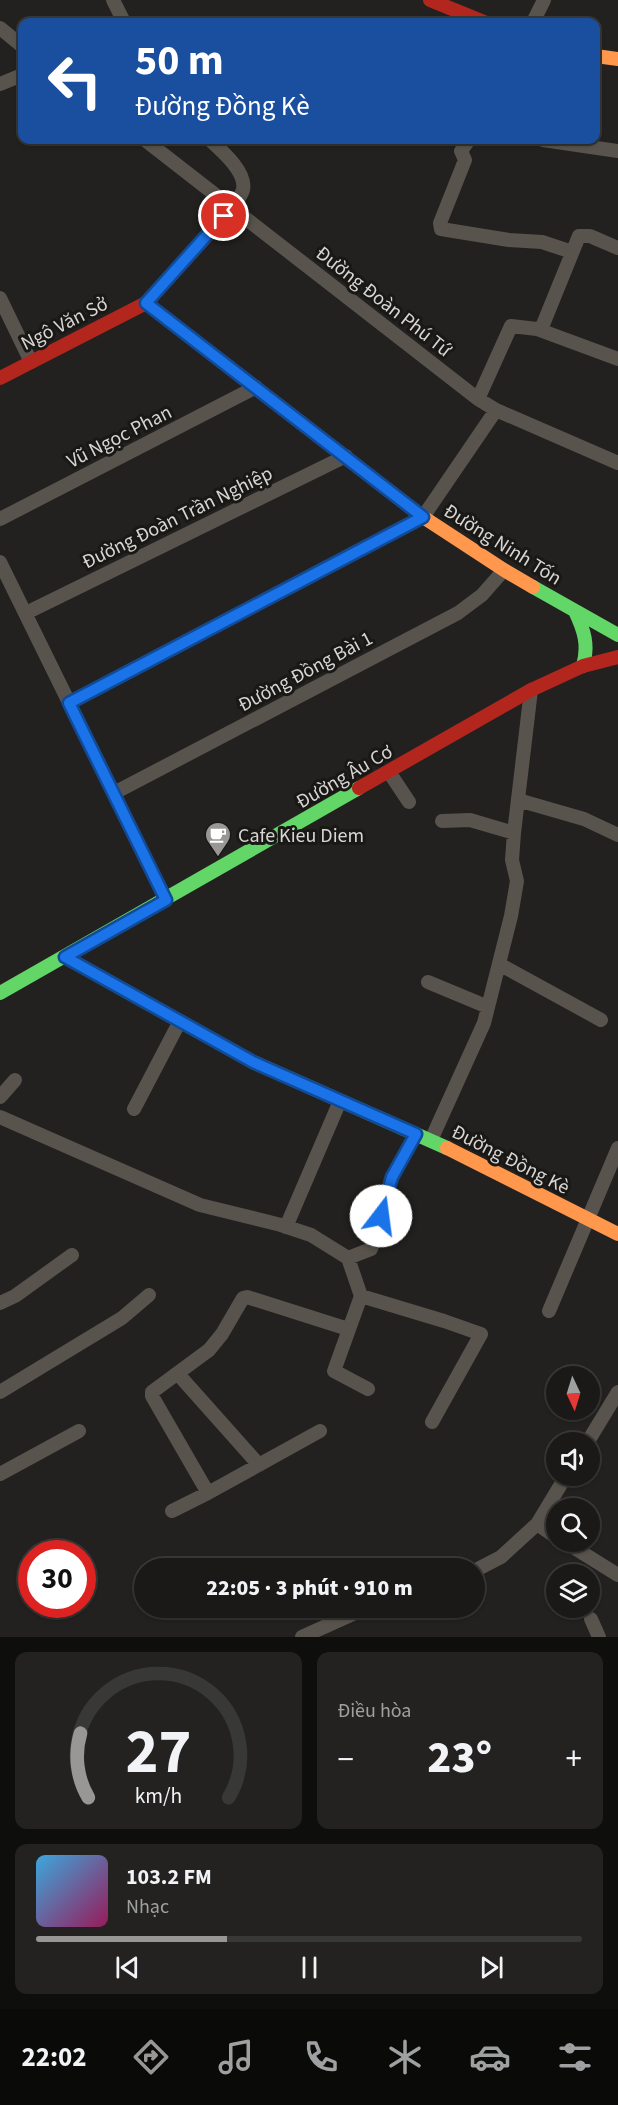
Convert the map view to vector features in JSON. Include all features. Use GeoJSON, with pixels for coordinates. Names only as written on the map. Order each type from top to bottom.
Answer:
{"type":"FeatureCollection","features":[{"type":"Feature","properties":{"kind":"street"},"geometry":{"type":"LineString","coordinates":[[113,0],[122,18]]}},
{"type":"Feature","properties":{"kind":"street"},"geometry":{"type":"LineString","coordinates":[[430,0],[474,18]]}},
{"type":"Feature","properties":{"kind":"street"},"geometry":{"type":"LineString","coordinates":[[535,18],[544,0]]}},
{"type":"Feature","properties":{"kind":"street"},"geometry":{"type":"LineString","coordinates":[[0,28],[18,43]]}},
{"type":"Feature","properties":{"kind":"street"},"geometry":{"type":"LineString","coordinates":[[600,57],[618,59]]}},
{"type":"Feature","properties":{"kind":"street"},"geometry":{"type":"LineString","coordinates":[[0,84],[18,77]]}},
{"type":"Feature","properties":{"kind":"street","name":"Đường Đoàn Phú Tứ"},"geometry":{"type":"LineString","coordinates":[[150,144],[478,399],[496,410],[618,463]]}},
{"type":"Feature","properties":{"kind":"street"},"geometry":{"type":"LineString","coordinates":[[146,303],[243,192],[243,183],[232,160],[214,144]]}},
{"type":"Feature","properties":{"kind":"street"},"geometry":{"type":"LineString","coordinates":[[466,144],[461,151],[465,160],[440,225],[445,231],[542,242],[572,252]]}},
{"type":"Feature","properties":{"kind":"street"},"geometry":{"type":"LineString","coordinates":[[570,144],[618,151]]}},
{"type":"Feature","properties":{"kind":"street"},"geometry":{"type":"LineString","coordinates":[[537,329],[542,327],[579,236],[590,236],[618,248]]}},
{"type":"Feature","properties":{"kind":"street"},"geometry":{"type":"LineString","coordinates":[[0,298],[32,362]]}},
{"type":"Feature","properties":{"kind":"street","name":"Ngô Văn Sở"},"geometry":{"type":"LineString","coordinates":[[0,378],[146,303]]}},
{"type":"Feature","properties":{"kind":"street","name":"Đường Ninh Tốn"},"geometry":{"type":"LineString","coordinates":[[146,303],[423,517],[504,570],[618,635]]}},
{"type":"Feature","properties":{"kind":"street"},"geometry":{"type":"LineString","coordinates":[[478,399],[511,326],[537,329],[618,359]]}},
{"type":"Feature","properties":{"kind":"street","name":"Vũ Ngọc Phan"},"geometry":{"type":"LineString","coordinates":[[0,519],[256,387]]}},
{"type":"Feature","properties":{"kind":"street"},"geometry":{"type":"LineString","coordinates":[[69,703],[423,517],[496,410]]}},
{"type":"Feature","properties":{"kind":"street","name":"Đường Đoàn Trần Nghiệp"},"geometry":{"type":"LineString","coordinates":[[26,613],[345,456]]}},
{"type":"Feature","properties":{"kind":"street"},"geometry":{"type":"LineString","coordinates":[[0,562],[166,900]]}},
{"type":"Feature","properties":{"kind":"street","name":"Đường Đồng Bài 1"},"geometry":{"type":"LineString","coordinates":[[114,793],[458,613],[482,595],[504,570]]}},
{"type":"Feature","properties":{"kind":"street"},"geometry":{"type":"LineString","coordinates":[[575,611],[588,644],[583,666]]}},
{"type":"Feature","properties":{"kind":"street","name":"Đường Âu Cơ"},"geometry":{"type":"LineString","coordinates":[[0,993],[531,690],[583,666],[618,657]]}},
{"type":"Feature","properties":{"kind":"street"},"geometry":{"type":"LineString","coordinates":[[431,1140],[484,1023],[499,964],[517,881],[512,860],[531,690]]}},
{"type":"Feature","properties":{"kind":"street"},"geometry":{"type":"LineString","coordinates":[[389,772],[409,802]]}},
{"type":"Feature","properties":{"kind":"street"},"geometry":{"type":"LineString","coordinates":[[518,800],[584,819],[618,835]]}},
{"type":"Feature","properties":{"kind":"street"},"geometry":{"type":"LineString","coordinates":[[442,821],[470,820],[514,833]]}},
{"type":"Feature","properties":{"kind":"street","name":"Đường Đồng Kè"},"geometry":{"type":"LineString","coordinates":[[65,957],[253,1062],[431,1140],[618,1234]]}},
{"type":"Feature","properties":{"kind":"street"},"geometry":{"type":"LineString","coordinates":[[499,964],[601,1020]]}},
{"type":"Feature","properties":{"kind":"street"},"geometry":{"type":"LineString","coordinates":[[428,982],[488,1007]]}},
{"type":"Feature","properties":{"kind":"street"},"geometry":{"type":"LineString","coordinates":[[135,1109],[180,1021]]}},
{"type":"Feature","properties":{"kind":"street"},"geometry":{"type":"LineString","coordinates":[[0,1097],[15,1080]]}},
{"type":"Feature","properties":{"kind":"street"},"geometry":{"type":"LineString","coordinates":[[286,1227],[340,1101]]}},
{"type":"Feature","properties":{"kind":"street"},"geometry":{"type":"LineString","coordinates":[[0,1117],[200,1205],[311,1235],[348,1258],[362,1296],[334,1371],[368,1389]]}},
{"type":"Feature","properties":{"kind":"street"},"geometry":{"type":"LineString","coordinates":[[348,1258],[371,1249],[392,1177],[416,1134]]}},
{"type":"Feature","properties":{"kind":"street"},"geometry":{"type":"LineString","coordinates":[[549,1311],[618,1148]]}},
{"type":"Feature","properties":{"kind":"street"},"geometry":{"type":"LineString","coordinates":[[0,1303],[15,1296],[72,1255]]}},
{"type":"Feature","properties":{"kind":"street"},"geometry":{"type":"LineString","coordinates":[[0,1392],[122,1318],[149,1295]]}},
{"type":"Feature","properties":{"kind":"street"},"geometry":{"type":"LineString","coordinates":[[362,1296],[481,1334],[432,1422]]}},
{"type":"Feature","properties":{"kind":"street"},"geometry":{"type":"LineString","coordinates":[[208,1493],[152,1396],[154,1390],[216,1343],[243,1298],[348,1329]]}},
{"type":"Feature","properties":{"kind":"street"},"geometry":{"type":"LineString","coordinates":[[178,1374],[259,1465]]}},
{"type":"Feature","properties":{"kind":"street"},"geometry":{"type":"LineString","coordinates":[[594,1432],[618,1392]]}},
{"type":"Feature","properties":{"kind":"street"},"geometry":{"type":"LineString","coordinates":[[0,1474],[80,1431]]}},
{"type":"Feature","properties":{"kind":"street"},"geometry":{"type":"LineString","coordinates":[[172,1511],[320,1431]]}},
{"type":"Feature","properties":{"kind":"street"},"geometry":{"type":"LineString","coordinates":[[485,1565],[501,1557],[537,1524],[560,1486]]}},
{"type":"Feature","properties":{"kind":"street"},"geometry":{"type":"LineString","coordinates":[[537,1524],[546,1530]]}},
{"type":"Feature","properties":{"kind":"street"},"geometry":{"type":"LineString","coordinates":[[581,1552],[618,1575]]}},
{"type":"Feature","properties":{"kind":"street"},"geometry":{"type":"LineString","coordinates":[[302,1637],[344,1618]]}},
{"type":"Feature","properties":{"kind":"street"},"geometry":{"type":"LineString","coordinates":[[591,1618],[599,1637]]}},
{"type":"Feature","properties":{"kind":"traffic: fast"},"geometry":{"type":"LineString","coordinates":[[533,587],[618,635]]}},
{"type":"Feature","properties":{"kind":"traffic: fast"},"geometry":{"type":"LineString","coordinates":[[575,611],[585,638],[586,651],[583,666]]}},
{"type":"Feature","properties":{"kind":"traffic: fast"},"geometry":{"type":"LineString","coordinates":[[0,993],[359,788]]}},
{"type":"Feature","properties":{"kind":"traffic: fast"},"geometry":{"type":"LineString","coordinates":[[65,957],[253,1062],[447,1148]]}},
{"type":"Feature","properties":{"kind":"traffic: slow"},"geometry":{"type":"LineString","coordinates":[[600,57],[618,59]]}},
{"type":"Feature","properties":{"kind":"traffic: slow"},"geometry":{"type":"LineString","coordinates":[[146,303],[423,517],[533,587]]}},
{"type":"Feature","properties":{"kind":"traffic: slow"},"geometry":{"type":"LineString","coordinates":[[447,1148],[618,1234]]}},
{"type":"Feature","properties":{"kind":"traffic: jam"},"geometry":{"type":"LineString","coordinates":[[430,0],[474,18]]}},
{"type":"Feature","properties":{"kind":"traffic: jam"},"geometry":{"type":"LineString","coordinates":[[0,378],[146,303],[233,207]]}},
{"type":"Feature","properties":{"kind":"traffic: jam"},"geometry":{"type":"LineString","coordinates":[[359,788],[531,690],[583,666],[618,657]]}},
{"type":"Feature","properties":{"kind":"place","name":"Cafe Kieu Diem"},"geometry":{"type":"Point","coordinates":[218,858]}},
{"type":"Feature","properties":{"kind":"route"},"geometry":{"type":"LineString","coordinates":[[224,216],[146,303],[423,517],[69,703],[166,900],[65,957],[253,1062],[416,1134],[392,1177],[381,1216]]}}]}
